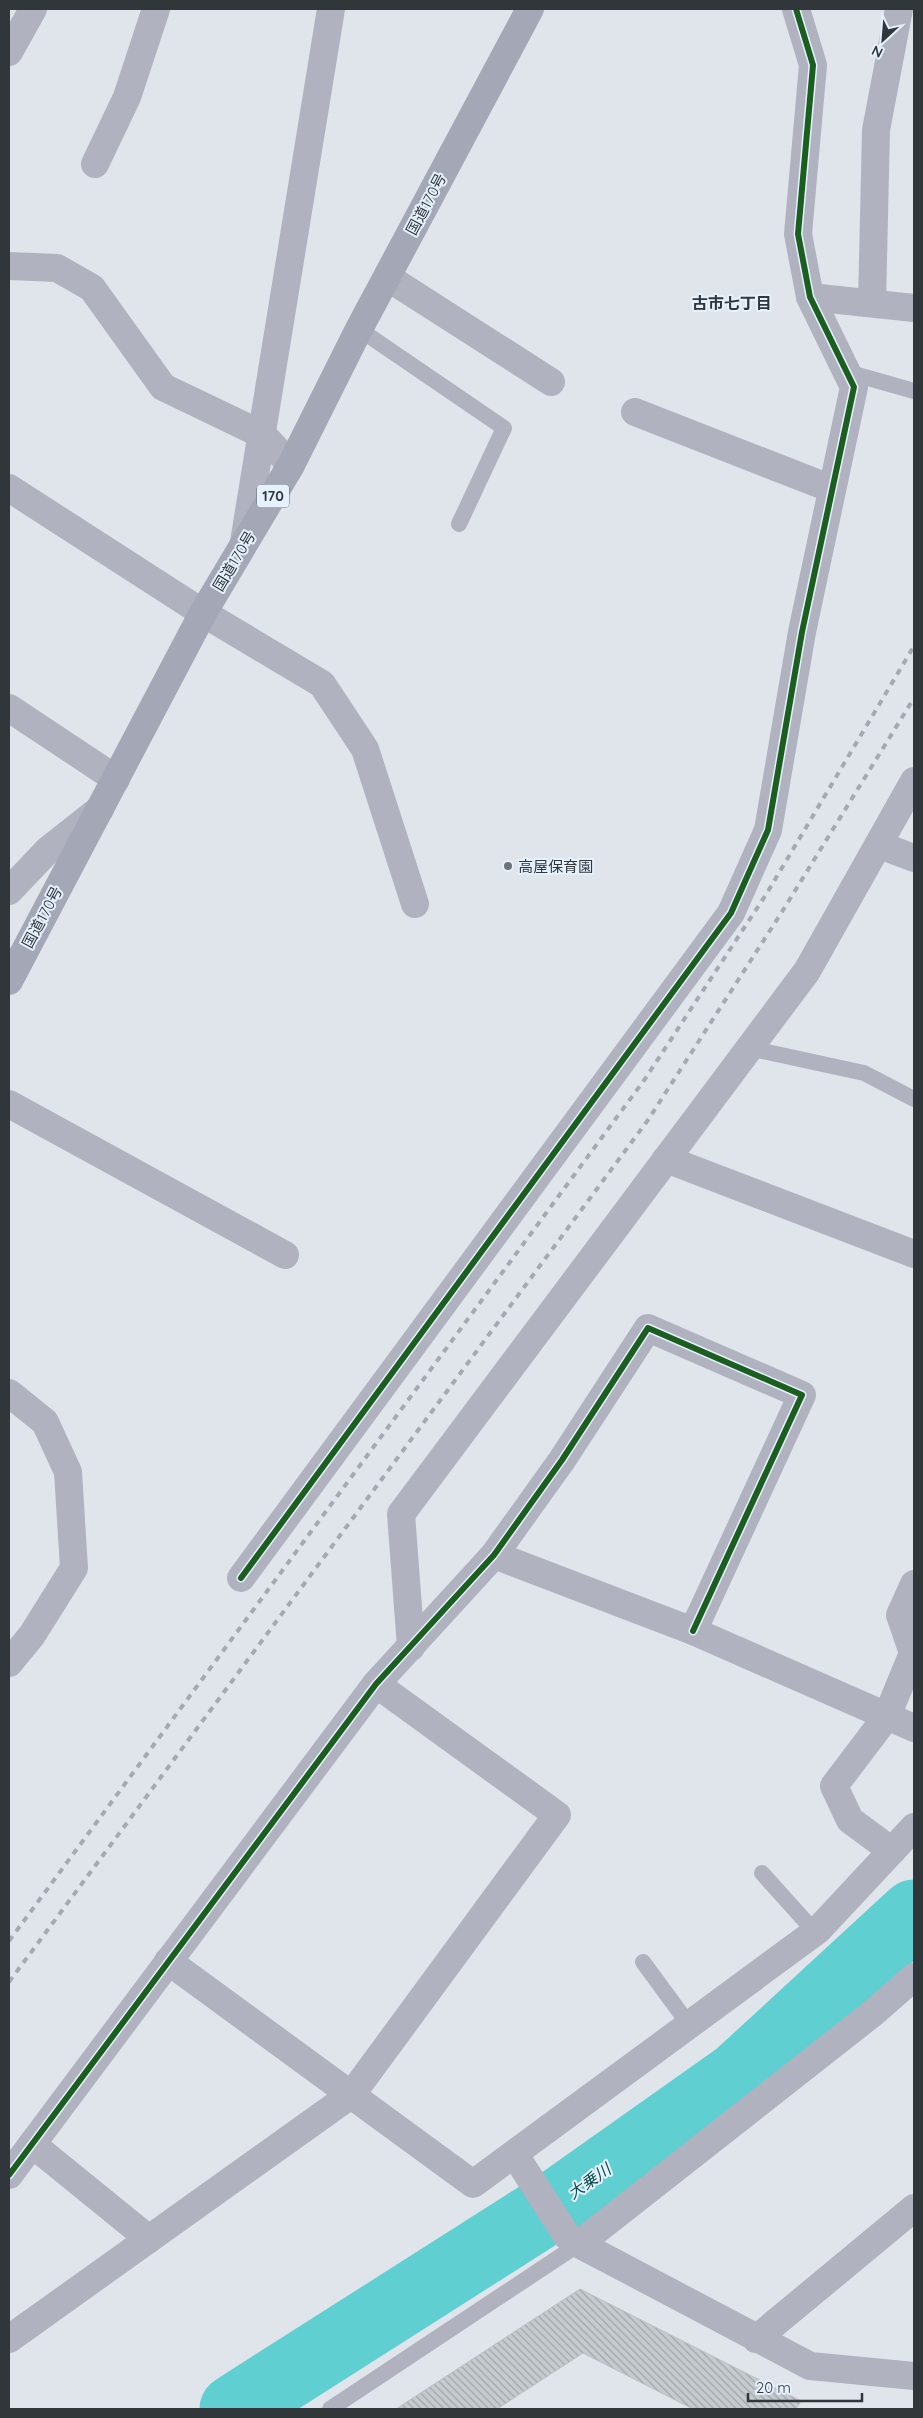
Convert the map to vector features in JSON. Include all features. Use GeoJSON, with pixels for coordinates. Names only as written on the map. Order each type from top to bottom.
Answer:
{"type":"FeatureCollection","features":[{"type":"Feature","properties":{"kind":"highway","name":"国道170号"},"geometry":{"type":"LineString","coordinates":[[9,981],[203,612],[291,465],[359,329],[530,9]]}},
{"type":"Feature","properties":{"kind":"street"},"geometry":{"type":"LineString","coordinates":[[9,52],[33,9]]}},
{"type":"Feature","properties":{"kind":"street"},"geometry":{"type":"LineString","coordinates":[[95,164],[127,97],[156,9]]}},
{"type":"Feature","properties":{"kind":"street"},"geometry":{"type":"LineString","coordinates":[[244,544],[331,9]]}},
{"type":"Feature","properties":{"kind":"street"},"geometry":{"type":"LineString","coordinates":[[241,1578],[731,913],[768,830],[802,632],[854,386],[810,297],[798,234],[813,65],[796,9]]}},
{"type":"Feature","properties":{"kind":"street"},"geometry":{"type":"LineString","coordinates":[[872,303],[876,130],[899,9]]}},
{"type":"Feature","properties":{"kind":"street"},"geometry":{"type":"LineString","coordinates":[[9,266],[57,268],[92,288],[163,387],[263,435],[291,465]]}},
{"type":"Feature","properties":{"kind":"street"},"geometry":{"type":"LineString","coordinates":[[387,277],[551,382]]}},
{"type":"Feature","properties":{"kind":"street"},"geometry":{"type":"LineString","coordinates":[[810,297],[914,308]]}},
{"type":"Feature","properties":{"kind":"street"},"geometry":{"type":"LineString","coordinates":[[636,412],[832,488]]}},
{"type":"Feature","properties":{"kind":"street"},"geometry":{"type":"LineString","coordinates":[[9,488],[203,612],[322,684],[365,748],[415,904]]}},
{"type":"Feature","properties":{"kind":"street"},"geometry":{"type":"LineString","coordinates":[[9,708],[116,779]]}},
{"type":"Feature","properties":{"kind":"street"},"geometry":{"type":"LineString","coordinates":[[411,1647],[401,1514],[807,971],[914,781]]}},
{"type":"Feature","properties":{"kind":"street"},"geometry":{"type":"LineString","coordinates":[[9,891],[48,850],[100,809]]}},
{"type":"Feature","properties":{"kind":"street"},"geometry":{"type":"LineString","coordinates":[[879,845],[914,858]]}},
{"type":"Feature","properties":{"kind":"street"},"geometry":{"type":"LineString","coordinates":[[9,1104],[285,1255]]}},
{"type":"Feature","properties":{"kind":"street"},"geometry":{"type":"LineString","coordinates":[[666,1159],[914,1254]]}},
{"type":"Feature","properties":{"kind":"street"},"geometry":{"type":"LineString","coordinates":[[9,2175],[376,1684],[494,1555],[562,1460],[648,1328],[802,1395],[693,1631]]}},
{"type":"Feature","properties":{"kind":"street"},"geometry":{"type":"LineString","coordinates":[[9,1393],[45,1422],[68,1472],[74,1568],[32,1635],[9,1663]]}},
{"type":"Feature","properties":{"kind":"street"},"geometry":{"type":"LineString","coordinates":[[494,1555],[693,1631],[914,1728]]}},
{"type":"Feature","properties":{"kind":"street"},"geometry":{"type":"LineString","coordinates":[[892,1851],[850,1820],[834,1786],[887,1716],[913,1653],[900,1615],[914,1584]]}},
{"type":"Feature","properties":{"kind":"street"},"geometry":{"type":"LineString","coordinates":[[9,2340],[352,2094],[557,1816],[376,1684]]}},
{"type":"Feature","properties":{"kind":"street"},"geometry":{"type":"LineString","coordinates":[[168,1961],[473,2184],[517,2159],[815,1932],[914,1827]]}},
{"type":"Feature","properties":{"kind":"street"},"geometry":{"type":"LineString","coordinates":[[573,2240],[874,2013],[914,1977]]}},
{"type":"Feature","properties":{"kind":"street"},"geometry":{"type":"LineString","coordinates":[[32,2144],[149,2239]]}},
{"type":"Feature","properties":{"kind":"street"},"geometry":{"type":"LineString","coordinates":[[517,2159],[573,2240],[756,2339],[810,2366],[914,2376]]}},
{"type":"Feature","properties":{"kind":"street"},"geometry":{"type":"LineString","coordinates":[[756,2339],[914,2208]]}},
{"type":"Feature","properties":{"kind":"lane"},"geometry":{"type":"LineString","coordinates":[[359,329],[504,428],[459,524]]}},
{"type":"Feature","properties":{"kind":"lane"},"geometry":{"type":"LineString","coordinates":[[847,372],[914,391]]}},
{"type":"Feature","properties":{"kind":"lane"},"geometry":{"type":"LineString","coordinates":[[749,1048],[864,1073],[914,1099]]}},
{"type":"Feature","properties":{"kind":"lane"},"geometry":{"type":"LineString","coordinates":[[762,1872],[815,1932]]}},
{"type":"Feature","properties":{"kind":"lane"},"geometry":{"type":"LineString","coordinates":[[642,1962],[690,2026]]}},
{"type":"Feature","properties":{"kind":"lane"},"geometry":{"type":"LineString","coordinates":[[330,2409],[573,2240]]}},
{"type":"Feature","properties":{"kind":"building"},"geometry":{"type":"Polygon","coordinates":[[[580,2289],[801,2401],[796,2409],[693,2409],[583,2353],[497,2409],[396,2409],[580,2289]]]}},
{"type":"Feature","properties":{"kind":"waterway","name":"大乗川"},"geometry":{"type":"LineString","coordinates":[[234,2409],[567,2197],[738,2076],[914,1914]]}},
{"type":"Feature","properties":{"kind":"railway"},"geometry":{"type":"LineString","coordinates":[[9,1941],[645,1079],[767,893],[914,646]]}},
{"type":"Feature","properties":{"kind":"railway"},"geometry":{"type":"LineString","coordinates":[[9,1982],[648,1120],[780,915],[914,698]]}},
{"type":"Feature","properties":{"kind":"cycle path"},"geometry":{"type":"LineString","coordinates":[[241,1578],[731,913],[768,830],[802,632],[854,387],[810,297],[798,234],[813,65],[796,9]]}},
{"type":"Feature","properties":{"kind":"cycle path"},"geometry":{"type":"LineString","coordinates":[[9,2175],[376,1684],[494,1555],[562,1460],[648,1328],[802,1395],[693,1631]]}},
{"type":"Feature","properties":{"kind":"place","name":"高屋保育園"},"geometry":{"type":"Point","coordinates":[508,866]}},
{"type":"Feature","properties":{"kind":"district","name":"古市七丁目"},"geometry":{"type":"Point","coordinates":[732,303]}}]}
